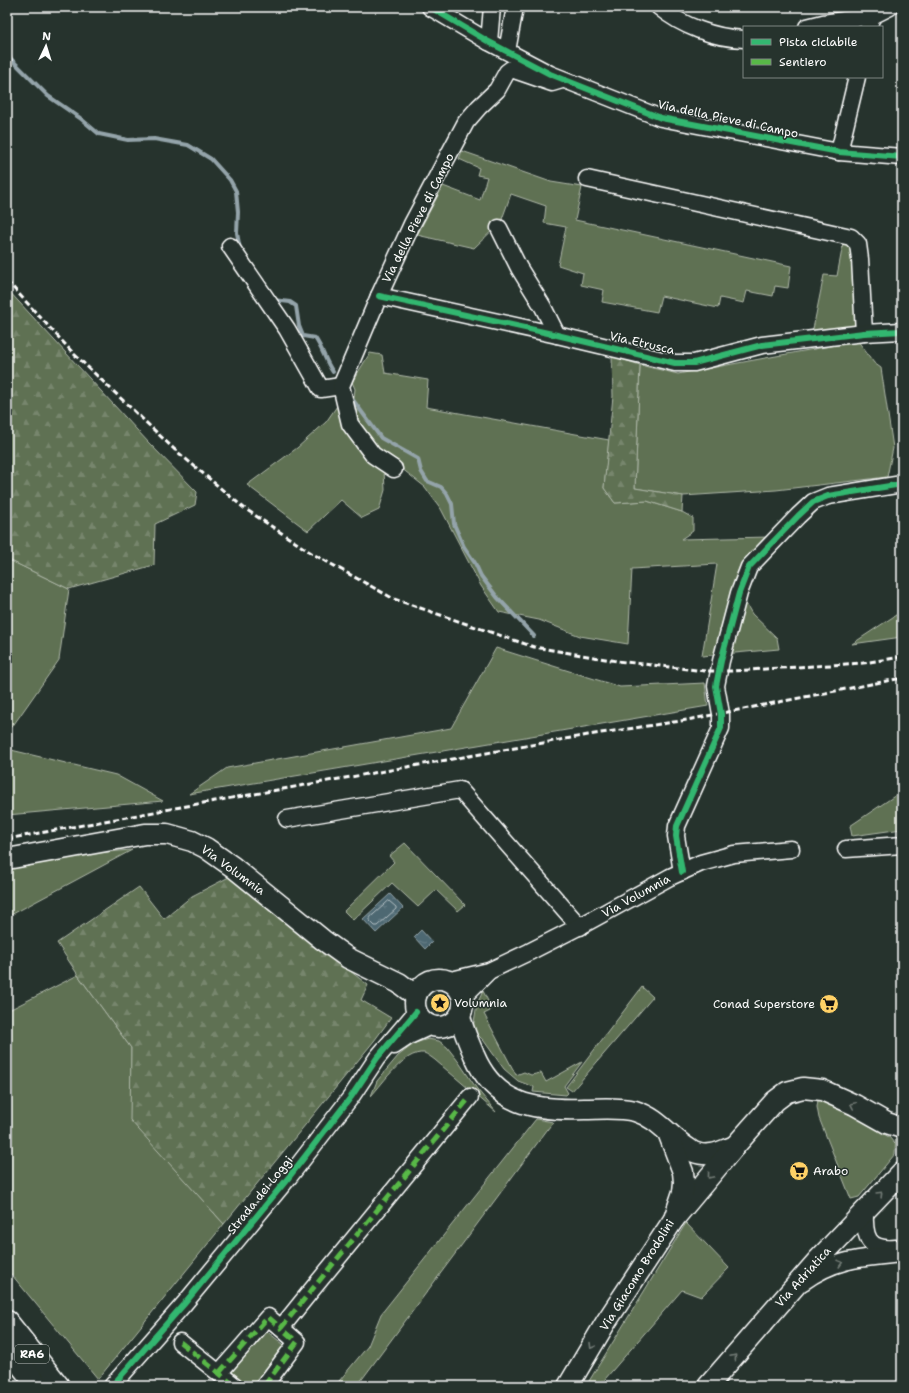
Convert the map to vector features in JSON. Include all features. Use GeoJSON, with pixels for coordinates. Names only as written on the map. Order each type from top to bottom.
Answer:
{"type":"FeatureCollection","features":[{"type":"Feature","properties":{"kind":"highway","name":"RA6"},"geometry":{"type":"LineString","coordinates":[[7,1322],[58,1386]]}},
{"type":"Feature","properties":{"kind":"highway","name":"RA6"},"geometry":{"type":"LineString","coordinates":[[7,1347],[38,1386]]}},
{"type":"Feature","properties":{"kind":"main road","name":"Via Volumnia"},"geometry":{"type":"LineString","coordinates":[[7,859],[145,834],[167,834],[192,841],[206,848],[233,867],[322,940],[348,958],[399,983],[416,1004]]}},
{"type":"Feature","properties":{"kind":"main road","name":"Via Volumnia"},"geometry":{"type":"LineString","coordinates":[[366,968],[398,975],[439,981]]}},
{"type":"Feature","properties":{"kind":"main road"},"geometry":{"type":"LineString","coordinates":[[478,1065],[436,1027],[424,1023],[419,1018],[416,1004],[419,989],[439,981],[457,988],[461,1006],[461,1024],[478,1065],[491,1084],[506,1096],[529,1106],[563,1110],[624,1109],[637,1112],[652,1119],[690,1150],[695,1152],[714,1154],[735,1146]]}},
{"type":"Feature","properties":{"kind":"main road"},"geometry":{"type":"LineString","coordinates":[[436,1027],[453,1024],[461,1006]]}},
{"type":"Feature","properties":{"kind":"main road"},"geometry":{"type":"LineString","coordinates":[[674,1219],[735,1146],[780,1096],[794,1090],[803,1088],[822,1090],[855,1105],[895,1126],[902,1140]]}},
{"type":"Feature","properties":{"kind":"main road","name":"Via Giacomo Brodolini"},"geometry":{"type":"LineString","coordinates":[[568,1386],[606,1322],[674,1219],[683,1192],[683,1172],[666,1130]]}},
{"type":"Feature","properties":{"kind":"main road","name":"Via Adriatica"},"geometry":{"type":"LineString","coordinates":[[708,1386],[784,1298],[900,1172]]}},
{"type":"Feature","properties":{"kind":"street","name":"Via della Pieve di Campo"},"geometry":{"type":"LineString","coordinates":[[430,7],[507,52],[562,80],[661,118],[839,152],[902,157]]}},
{"type":"Feature","properties":{"kind":"street"},"geometry":{"type":"LineString","coordinates":[[489,42],[492,7]]}},
{"type":"Feature","properties":{"kind":"street"},"geometry":{"type":"LineString","coordinates":[[507,52],[515,7]]}},
{"type":"Feature","properties":{"kind":"street"},"geometry":{"type":"LineString","coordinates":[[659,7],[669,16],[704,32],[729,39],[743,39]]}},
{"type":"Feature","properties":{"kind":"street"},"geometry":{"type":"LineString","coordinates":[[811,26],[823,23],[870,22],[890,7]]}},
{"type":"Feature","properties":{"kind":"street","name":"Via della Pieve di Campo"},"geometry":{"type":"LineString","coordinates":[[341,386],[379,296],[412,224],[466,122],[478,107],[497,90],[507,72],[511,69],[552,83],[562,80]]}},
{"type":"Feature","properties":{"kind":"street"},"geometry":{"type":"LineString","coordinates":[[839,152],[857,78]]}},
{"type":"Feature","properties":{"kind":"street"},"geometry":{"type":"LineString","coordinates":[[587,179],[851,237],[858,244],[864,333]]}},
{"type":"Feature","properties":{"kind":"street"},"geometry":{"type":"LineString","coordinates":[[500,228],[557,335]]}},
{"type":"Feature","properties":{"kind":"street"},"geometry":{"type":"LineString","coordinates":[[230,246],[287,329],[320,389],[341,386],[350,424],[373,455],[394,469]]}},
{"type":"Feature","properties":{"kind":"street","name":"Via Etrusca"},"geometry":{"type":"LineString","coordinates":[[379,296],[557,335],[675,363],[694,363],[762,345],[864,333],[902,331]]}},
{"type":"Feature","properties":{"kind":"street"},"geometry":{"type":"LineString","coordinates":[[682,872],[676,836],[677,826],[721,728],[722,714],[716,686],[739,593],[749,567],[813,502],[828,496],[902,484]]}},
{"type":"Feature","properties":{"kind":"street"},"geometry":{"type":"LineString","coordinates":[[287,819],[460,790],[580,927]]}},
{"type":"Feature","properties":{"kind":"street"},"geometry":{"type":"LineString","coordinates":[[846,848],[902,845]]}},
{"type":"Feature","properties":{"kind":"street","name":"Via Volumnia"},"geometry":{"type":"LineString","coordinates":[[439,981],[489,971],[580,927],[628,899],[701,863],[734,854],[791,849]]}},
{"type":"Feature","properties":{"kind":"street","name":"Via Volumnia"},"geometry":{"type":"LineString","coordinates":[[461,1006],[489,971]]}},
{"type":"Feature","properties":{"kind":"street","name":"Strada dei Loggi"},"geometry":{"type":"LineString","coordinates":[[112,1386],[184,1304],[289,1177],[351,1098],[377,1058],[416,1004]]}},
{"type":"Feature","properties":{"kind":"street","name":"Strada dei Loggi"},"geometry":{"type":"LineString","coordinates":[[377,1058],[408,1036],[436,1027]]}},
{"type":"Feature","properties":{"kind":"street"},"geometry":{"type":"LineString","coordinates":[[281,1328],[470,1097]]}},
{"type":"Feature","properties":{"kind":"street"},"geometry":{"type":"LineString","coordinates":[[865,1211],[864,1225],[867,1236],[872,1243],[877,1247],[884,1249],[902,1248]]}},
{"type":"Feature","properties":{"kind":"street"},"geometry":{"type":"LineString","coordinates":[[784,1298],[805,1281],[832,1265],[848,1260],[902,1254]]}},
{"type":"Feature","properties":{"kind":"street"},"geometry":{"type":"LineString","coordinates":[[219,1373],[268,1317],[297,1342],[264,1386]]}},
{"type":"Feature","properties":{"kind":"street"},"geometry":{"type":"LineString","coordinates":[[180,1342],[235,1386]]}},
{"type":"Feature","properties":{"kind":"green space"},"geometry":{"type":"Polygon","coordinates":[[[462,151],[551,182],[582,187],[575,220],[791,266],[788,288],[775,286],[773,296],[747,291],[744,303],[720,298],[718,308],[661,296],[657,312],[602,302],[604,290],[581,285],[583,273],[558,265],[566,227],[544,223],[546,206],[511,194],[501,222],[474,248],[417,235],[443,186],[480,200],[487,177],[477,175],[479,168],[459,159],[462,151]]]}},
{"type":"Feature","properties":{"kind":"green space"},"geometry":{"type":"Polygon","coordinates":[[[844,239],[856,250],[858,327],[812,334],[824,275],[837,276],[844,239]]]}},
{"type":"Feature","properties":{"kind":"green space"},"geometry":{"type":"Polygon","coordinates":[[[7,289],[149,443],[197,492],[195,505],[155,524],[154,565],[69,589],[7,559],[7,289]]]}},
{"type":"Feature","properties":{"kind":"green space"},"geometry":{"type":"Polygon","coordinates":[[[858,341],[874,363],[881,368],[893,448],[887,477],[776,490],[683,496],[635,488],[640,365],[678,374],[858,341]]]}},
{"type":"Feature","properties":{"kind":"green space"},"geometry":{"type":"Polygon","coordinates":[[[370,353],[382,355],[385,373],[428,380],[426,407],[609,440],[604,488],[615,503],[647,501],[682,512],[693,518],[693,531],[681,539],[770,537],[737,588],[752,614],[777,638],[779,649],[702,656],[717,564],[632,569],[628,644],[580,636],[539,620],[499,612],[481,586],[441,509],[425,487],[372,445],[352,413],[355,389],[352,382],[370,353]]]}},
{"type":"Feature","properties":{"kind":"green space"},"geometry":{"type":"Polygon","coordinates":[[[612,356],[640,365],[635,488],[683,496],[682,512],[647,501],[615,503],[604,488],[613,396],[612,356]]]}},
{"type":"Feature","properties":{"kind":"green space"},"geometry":{"type":"Polygon","coordinates":[[[337,406],[356,442],[384,471],[385,490],[379,510],[362,518],[341,500],[308,531],[247,485],[297,448],[326,422],[337,406]]]}},
{"type":"Feature","properties":{"kind":"green space"},"geometry":{"type":"Polygon","coordinates":[[[7,559],[69,589],[59,660],[12,727],[7,724],[7,559]]]}},
{"type":"Feature","properties":{"kind":"green space"},"geometry":{"type":"Polygon","coordinates":[[[902,611],[902,637],[852,644],[902,611]]]}},
{"type":"Feature","properties":{"kind":"green space"},"geometry":{"type":"Polygon","coordinates":[[[496,648],[620,687],[705,683],[708,706],[189,794],[227,768],[451,728],[496,648]]]}},
{"type":"Feature","properties":{"kind":"green space"},"geometry":{"type":"Polygon","coordinates":[[[7,749],[116,775],[163,801],[7,815],[7,749]]]}},
{"type":"Feature","properties":{"kind":"green space"},"geometry":{"type":"Polygon","coordinates":[[[902,791],[902,829],[852,836],[850,826],[902,791]]]}},
{"type":"Feature","properties":{"kind":"green space"},"geometry":{"type":"Polygon","coordinates":[[[405,843],[465,905],[458,911],[436,890],[418,907],[392,883],[353,920],[344,911],[394,862],[389,856],[405,843]]]}},
{"type":"Feature","properties":{"kind":"green space"},"geometry":{"type":"Polygon","coordinates":[[[132,850],[7,917],[7,867],[93,853],[132,850]]]}},
{"type":"Feature","properties":{"kind":"green space"},"geometry":{"type":"Polygon","coordinates":[[[229,877],[368,985],[361,1000],[391,1018],[374,1041],[224,1224],[130,1120],[131,1048],[78,975],[57,943],[139,887],[164,919],[192,896],[229,877]]]}},
{"type":"Feature","properties":{"kind":"green space"},"geometry":{"type":"Polygon","coordinates":[[[78,975],[131,1048],[131,1120],[224,1224],[98,1379],[7,1269],[7,1011],[78,975]]]}},
{"type":"Feature","properties":{"kind":"green space"},"geometry":{"type":"Polygon","coordinates":[[[642,987],[653,997],[572,1091],[566,1087],[642,987]]]}},
{"type":"Feature","properties":{"kind":"green space"},"geometry":{"type":"Polygon","coordinates":[[[483,991],[490,1005],[490,1011],[484,1014],[516,1075],[524,1072],[531,1075],[541,1073],[546,1082],[582,1062],[564,1086],[568,1093],[566,1095],[533,1092],[534,1087],[518,1081],[504,1069],[473,1028],[477,1004],[483,991]]]}},
{"type":"Feature","properties":{"kind":"green space"},"geometry":{"type":"Polygon","coordinates":[[[428,1039],[439,1041],[447,1047],[477,1089],[496,1112],[435,1060],[424,1053],[409,1057],[402,1062],[371,1096],[377,1081],[398,1056],[415,1043],[428,1039]]]}},
{"type":"Feature","properties":{"kind":"green space"},"geometry":{"type":"Polygon","coordinates":[[[818,1100],[827,1102],[889,1137],[895,1144],[896,1135],[895,1154],[859,1197],[851,1199],[819,1118],[817,1107],[818,1100]]]}},
{"type":"Feature","properties":{"kind":"green space"},"geometry":{"type":"Polygon","coordinates":[[[536,1119],[553,1122],[357,1386],[335,1386],[368,1346],[381,1314],[536,1119]]]}},
{"type":"Feature","properties":{"kind":"green space"},"geometry":{"type":"Polygon","coordinates":[[[686,1223],[729,1268],[701,1297],[682,1290],[599,1386],[586,1386],[686,1223]]]}},
{"type":"Feature","properties":{"kind":"green space"},"geometry":{"type":"Polygon","coordinates":[[[264,1329],[288,1348],[255,1386],[248,1386],[228,1370],[264,1329]]]}},
{"type":"Feature","properties":{"kind":"water"},"geometry":{"type":"Polygon","coordinates":[[[390,894],[403,908],[376,933],[363,919],[390,894]]]}},
{"type":"Feature","properties":{"kind":"water"},"geometry":{"type":"Polygon","coordinates":[[[421,930],[432,942],[425,949],[414,937],[421,930]]]}},
{"type":"Feature","properties":{"kind":"waterway"},"geometry":{"type":"LineString","coordinates":[[7,55],[48,96],[80,118],[99,134],[128,140],[154,139],[188,145],[211,159],[230,180],[236,191],[238,212],[237,233],[240,249]]}},
{"type":"Feature","properties":{"kind":"waterway"},"geometry":{"type":"LineString","coordinates":[[273,300],[290,302],[296,306],[299,326],[303,336],[315,338],[333,372]]}},
{"type":"Feature","properties":{"kind":"waterway"},"geometry":{"type":"LineString","coordinates":[[350,396],[381,438],[418,459],[421,471],[427,481],[441,487],[447,494],[452,504],[454,524],[464,547],[475,563],[481,576],[497,597],[534,636]]}},
{"type":"Feature","properties":{"kind":"railway"},"geometry":{"type":"LineString","coordinates":[[7,281],[74,354],[174,449],[244,508],[313,554],[394,599],[534,647],[617,661],[705,671],[732,671],[863,663],[902,657]]}},
{"type":"Feature","properties":{"kind":"railway"},"geometry":{"type":"LineString","coordinates":[[7,839],[588,735],[687,720],[902,678]]}},
{"type":"Feature","properties":{"kind":"marked path"},"geometry":{"type":"LineString","coordinates":[[219,1373],[268,1317],[281,1328],[470,1097]]}},
{"type":"Feature","properties":{"kind":"marked path"},"geometry":{"type":"LineString","coordinates":[[264,1386],[297,1342],[281,1328]]}},
{"type":"Feature","properties":{"kind":"marked path"},"geometry":{"type":"LineString","coordinates":[[180,1342],[235,1386]]}},
{"type":"Feature","properties":{"kind":"cycle path"},"geometry":{"type":"LineString","coordinates":[[430,7],[489,42],[550,74],[661,118],[839,152],[902,157]]}},
{"type":"Feature","properties":{"kind":"cycle path"},"geometry":{"type":"LineString","coordinates":[[379,296],[557,335],[675,363],[694,363],[762,345],[864,333],[902,331]]}},
{"type":"Feature","properties":{"kind":"cycle path"},"geometry":{"type":"LineString","coordinates":[[682,872],[676,836],[677,826],[721,728],[721,714],[716,686],[739,593],[749,567],[813,502],[828,496],[902,484]]}},
{"type":"Feature","properties":{"kind":"cycle path"},"geometry":{"type":"LineString","coordinates":[[112,1386],[184,1304],[289,1177],[351,1097],[377,1058],[416,1012]]}},
{"type":"Feature","properties":{"kind":"place","name":"Volumnia"},"geometry":{"type":"Point","coordinates":[440,1003]}},
{"type":"Feature","properties":{"kind":"place","name":"Conad Superstore"},"geometry":{"type":"Point","coordinates":[829,1004]}},
{"type":"Feature","properties":{"kind":"place","name":"Arabo"},"geometry":{"type":"Point","coordinates":[799,1171]}}]}
